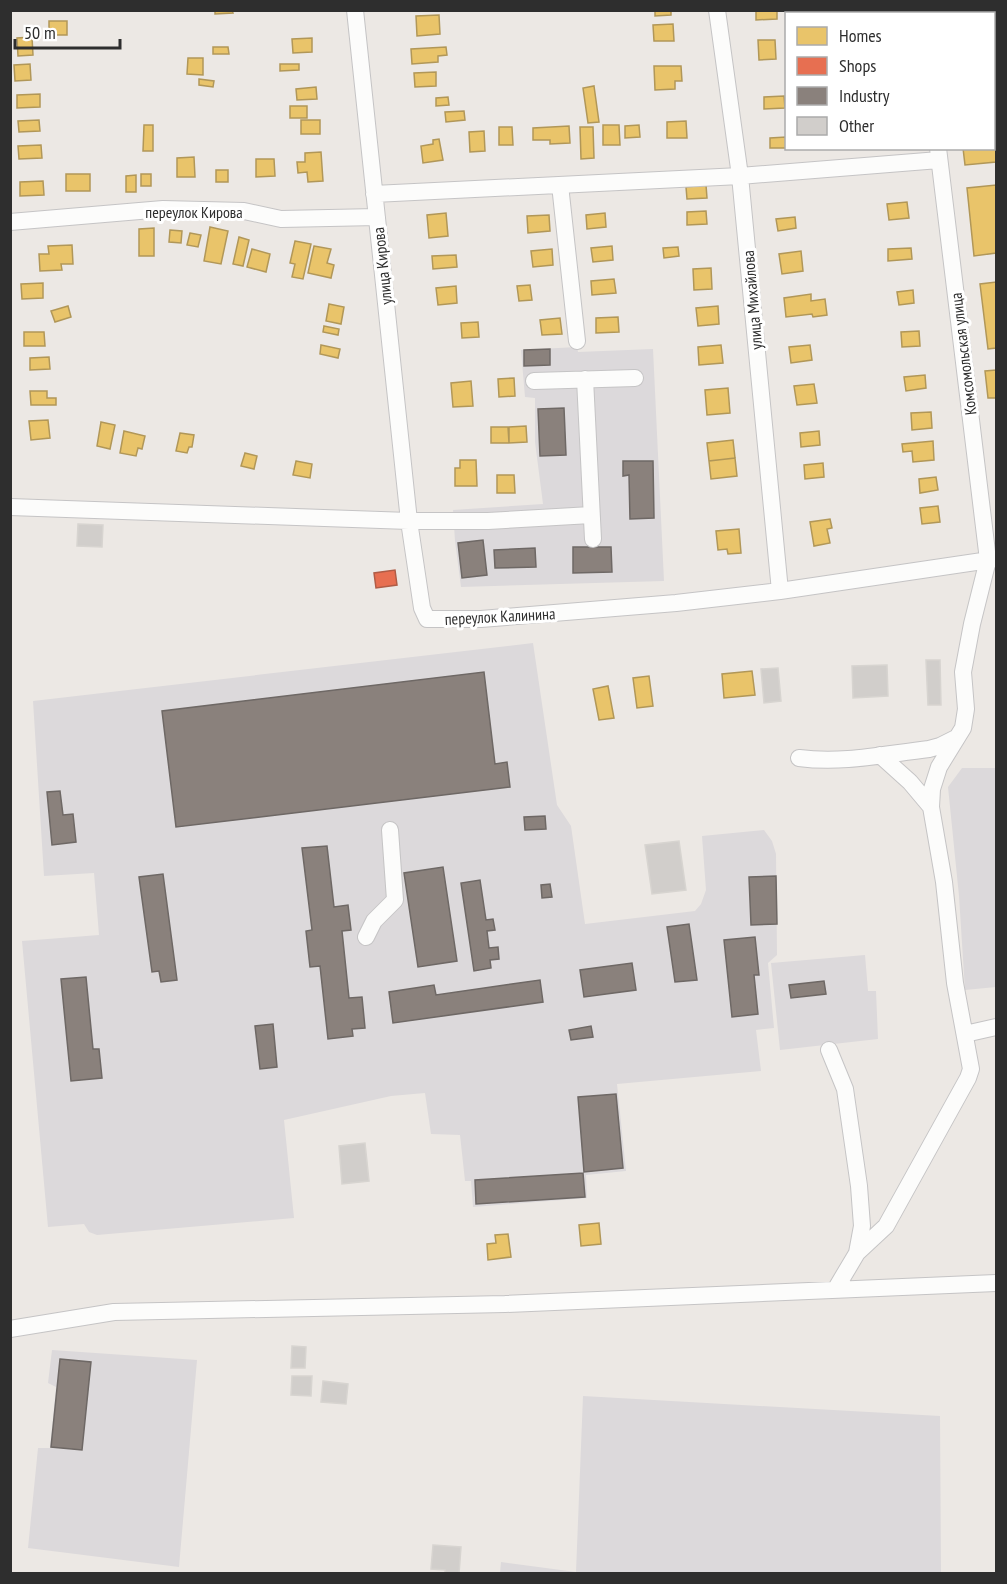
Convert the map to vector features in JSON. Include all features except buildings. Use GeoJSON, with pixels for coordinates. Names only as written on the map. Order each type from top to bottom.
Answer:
{"type":"FeatureCollection","features":[{"type":"Feature","properties":{"kind":"street","name":"улица Кирова"},"geometry":{"type":"LineString","coordinates":[[355,10],[409,521]]}},
{"type":"Feature","properties":{"kind":"street","name":"улица Михайлова"},"geometry":{"type":"LineString","coordinates":[[717,10],[740,176],[780,591]]}},
{"type":"Feature","properties":{"kind":"street"},"geometry":{"type":"LineString","coordinates":[[374,194],[740,176],[939,154]]}},
{"type":"Feature","properties":{"kind":"street","name":"Комсомольская улица"},"geometry":{"type":"LineString","coordinates":[[939,154],[992,559]]}},
{"type":"Feature","properties":{"kind":"street"},"geometry":{"type":"LineString","coordinates":[[560,185],[577,341]]}},
{"type":"Feature","properties":{"kind":"street","name":"переулок Кирова"},"geometry":{"type":"LineString","coordinates":[[10,222],[163,209],[244,211],[281,219],[377,218]]}},
{"type":"Feature","properties":{"kind":"street"},"geometry":{"type":"LineString","coordinates":[[534,381],[635,378]]}},
{"type":"Feature","properties":{"kind":"street"},"geometry":{"type":"LineString","coordinates":[[585,379],[593,539]]}},
{"type":"Feature","properties":{"kind":"street"},"geometry":{"type":"LineString","coordinates":[[10,507],[409,521],[488,521],[591,515]]}},
{"type":"Feature","properties":{"kind":"street","name":"переулок Калинина"},"geometry":{"type":"LineString","coordinates":[[409,521],[422,608],[427,619],[504,617],[676,603],[780,591],[992,559]]}},
{"type":"Feature","properties":{"kind":"street"},"geometry":{"type":"LineString","coordinates":[[835,1290],[857,1253],[886,1226],[971,1069],[955,983],[944,882],[931,807],[932,789],[939,767],[963,728],[966,709],[963,672],[972,624],[992,559]]}},
{"type":"Feature","properties":{"kind":"street"},"geometry":{"type":"LineString","coordinates":[[799,758],[821,761],[880,755],[940,746],[957,737]]}},
{"type":"Feature","properties":{"kind":"street"},"geometry":{"type":"LineString","coordinates":[[880,755],[910,782],[931,807]]}},
{"type":"Feature","properties":{"kind":"street"},"geometry":{"type":"LineString","coordinates":[[366,937],[374,921],[395,900],[390,830]]}},
{"type":"Feature","properties":{"kind":"street"},"geometry":{"type":"LineString","coordinates":[[965,1034],[996,1027]]}},
{"type":"Feature","properties":{"kind":"street"},"geometry":{"type":"LineString","coordinates":[[829,1050],[845,1089],[859,1186],[862,1226],[857,1253]]}},
{"type":"Feature","properties":{"kind":"street"},"geometry":{"type":"LineString","coordinates":[[10,1329],[114,1312],[505,1304],[996,1283]]}},
{"type":"Feature","properties":{"kind":"shaded area"},"geometry":{"type":"Polygon","coordinates":[[[577,347],[578,352],[653,349],[664,581],[461,587],[453,510],[543,504],[535,442],[535,398],[525,397],[521,350],[577,347]]]}},
{"type":"Feature","properties":{"kind":"shaded area"},"geometry":{"type":"Polygon","coordinates":[[[533,643],[557,805],[571,826],[585,924],[695,911],[701,904],[706,890],[702,836],[764,830],[772,841],[776,854],[777,955],[768,963],[774,1028],[756,1030],[761,1071],[617,1084],[626,1171],[586,1175],[587,1198],[473,1207],[471,1181],[465,1181],[460,1135],[431,1134],[425,1093],[391,1096],[284,1120],[294,1218],[97,1235],[89,1232],[84,1224],[48,1227],[22,941],[99,935],[94,873],[44,876],[33,701],[533,643]]]}},
{"type":"Feature","properties":{"kind":"shaded area"},"geometry":{"type":"Polygon","coordinates":[[[962,768],[996,768],[996,987],[965,990],[959,896],[948,787],[962,768]]]}},
{"type":"Feature","properties":{"kind":"shaded area"},"geometry":{"type":"Polygon","coordinates":[[[865,955],[868,991],[876,991],[878,1039],[780,1050],[771,963],[865,955]]]}},
{"type":"Feature","properties":{"kind":"shaded area"},"geometry":{"type":"Polygon","coordinates":[[[52,1350],[197,1360],[179,1567],[28,1548],[38,1448],[50,1448],[56,1387],[48,1383],[52,1350]]]}},
{"type":"Feature","properties":{"kind":"shaded area"},"geometry":{"type":"Polygon","coordinates":[[[583,1396],[940,1416],[941,1573],[500,1573],[501,1562],[576,1572],[583,1396]]]}}]}
